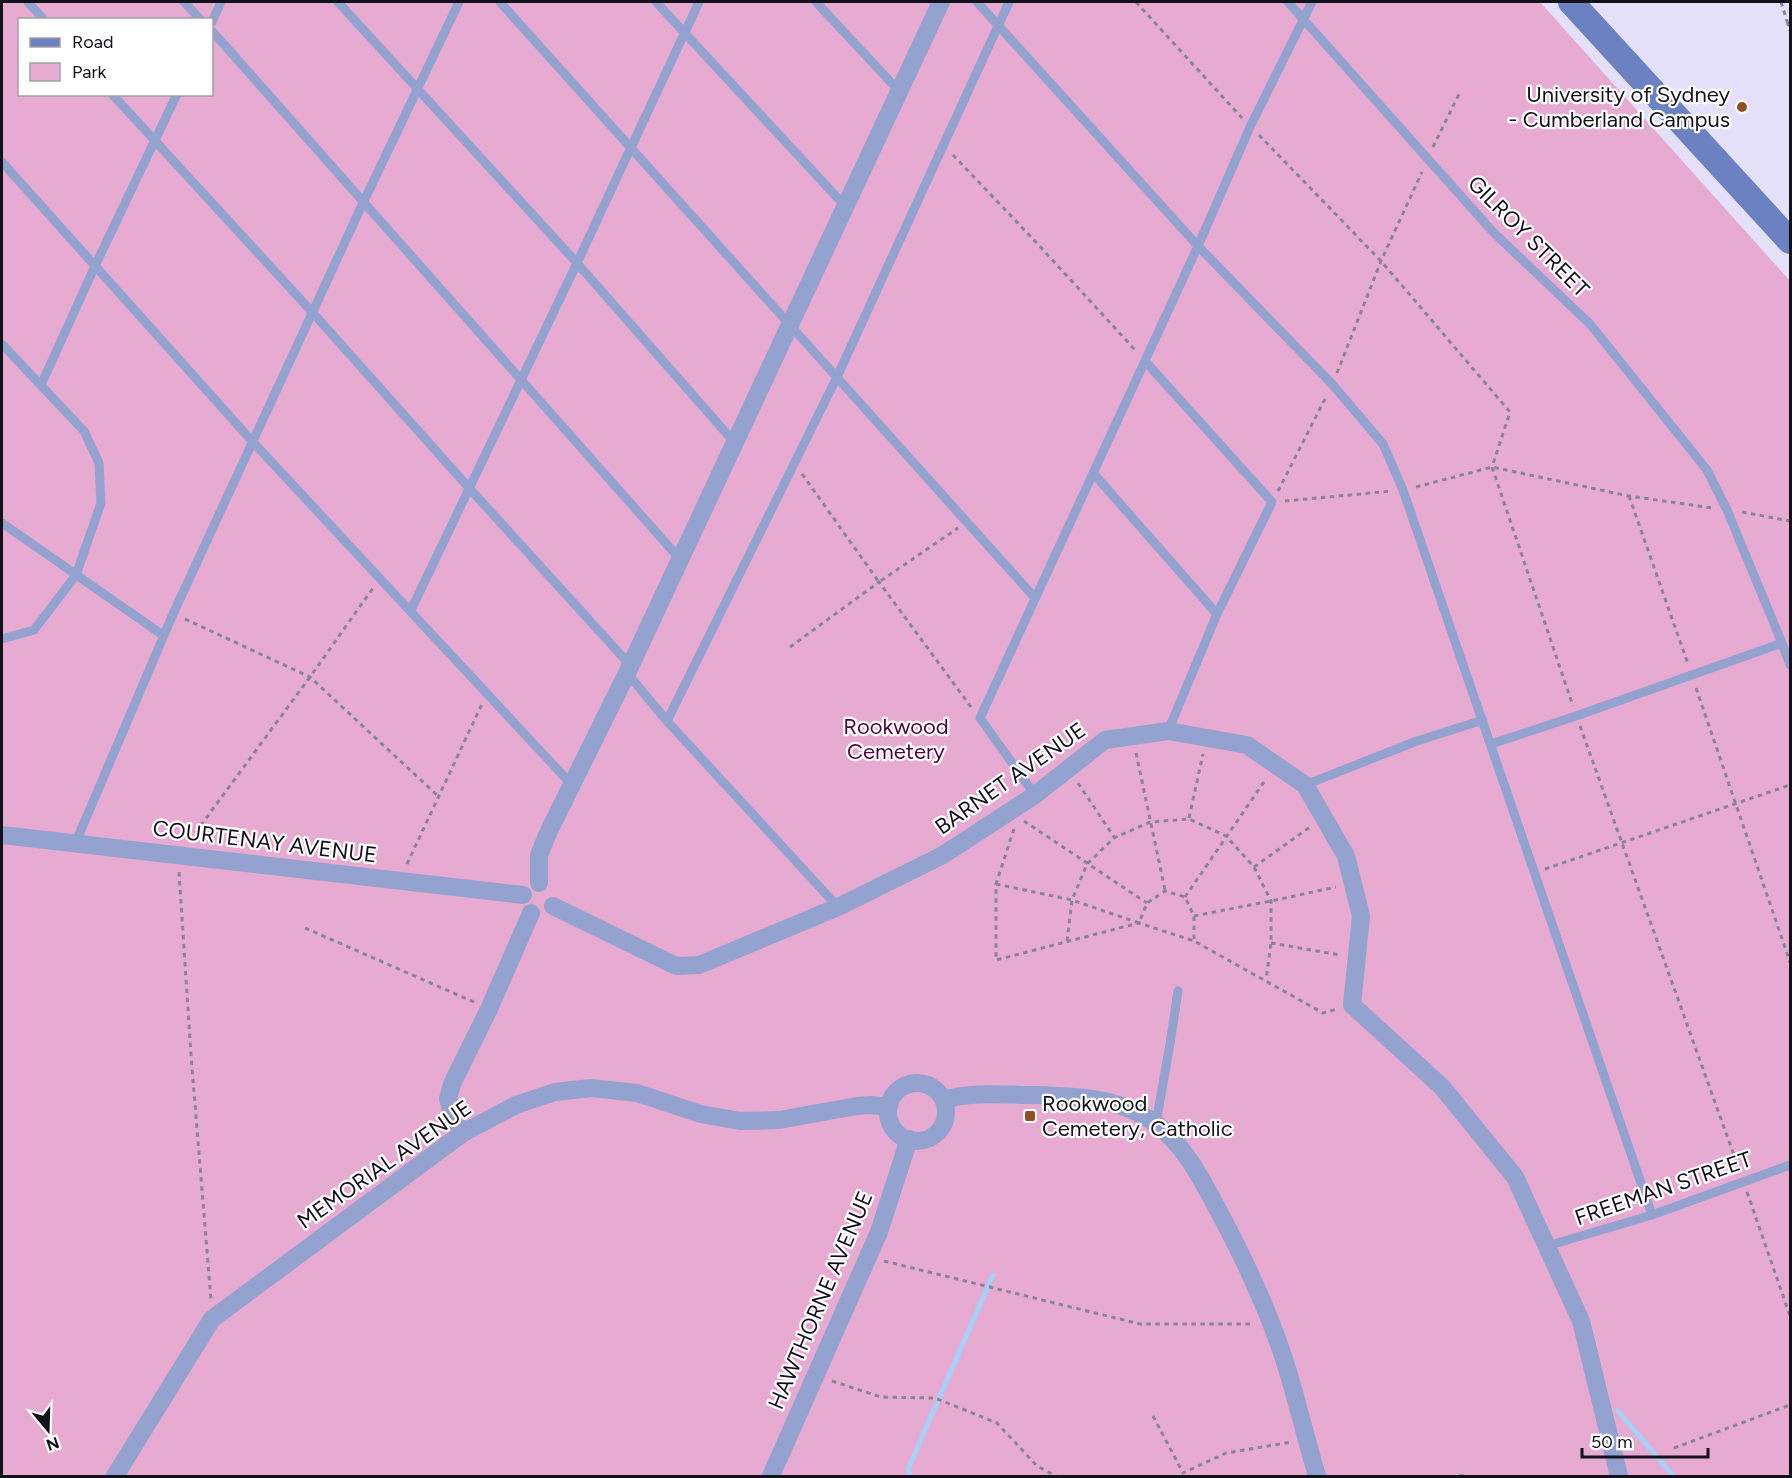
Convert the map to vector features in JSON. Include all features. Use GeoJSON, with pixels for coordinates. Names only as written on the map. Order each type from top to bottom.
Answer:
{"type":"FeatureCollection","features":[{"type":"Feature","properties":{"kind":"main road"},"geometry":{"type":"LineString","coordinates":[[1571,2],[1791,242]]}},
{"type":"Feature","properties":{"kind":"street"},"geometry":{"type":"LineString","coordinates":[[539,883],[539,855],[571,784],[628,669],[941,2]]}},
{"type":"Feature","properties":{"kind":"street","name":"BARNET AVENUE"},"geometry":{"type":"LineString","coordinates":[[553,906],[676,966],[699,965],[838,907],[943,855],[1035,795],[1105,740],[1168,731],[1247,745],[1305,785],[1346,856],[1361,916],[1352,1005]]}},
{"type":"Feature","properties":{"kind":"street","name":"COURTENAY AVENUE"},"geometry":{"type":"LineString","coordinates":[[2,835],[523,895]]}},
{"type":"Feature","properties":{"kind":"street"},"geometry":{"type":"LineString","coordinates":[[545,884],[554,896],[553,906],[544,914],[531,913],[523,904],[523,895],[530,885],[545,884]]}},
{"type":"Feature","properties":{"kind":"street"},"geometry":{"type":"LineString","coordinates":[[463,1133],[452,1114],[448,1099],[449,1092],[531,913]]}},
{"type":"Feature","properties":{"kind":"street"},"geometry":{"type":"LineString","coordinates":[[1352,1005],[1442,1087],[1515,1177],[1581,1321],[1619,1476]]}},
{"type":"Feature","properties":{"kind":"street"},"geometry":{"type":"LineString","coordinates":[[921,1083],[935,1088],[944,1100],[945,1121],[937,1133],[923,1140],[909,1139],[893,1127],[889,1107],[900,1088],[921,1083]]}},
{"type":"Feature","properties":{"kind":"street","name":"MEMORIAL AVENUE"},"geometry":{"type":"LineString","coordinates":[[115,1476],[212,1319],[463,1133],[516,1105],[555,1092],[605,1089],[637,1093],[701,1114],[741,1121],[779,1119],[857,1106],[889,1107]]}},
{"type":"Feature","properties":{"kind":"street"},"geometry":{"type":"LineString","coordinates":[[944,1100],[962,1095],[1089,1098],[1125,1107],[1155,1123],[1180,1148],[1212,1198],[1236,1243],[1271,1324],[1285,1363],[1317,1476]]}},
{"type":"Feature","properties":{"kind":"street","name":"HAWTHORNE AVENUE"},"geometry":{"type":"LineString","coordinates":[[771,1476],[879,1232],[909,1139]]}},
{"type":"Feature","properties":{"kind":"lane"},"geometry":{"type":"LineString","coordinates":[[28,2],[42,18]]}},
{"type":"Feature","properties":{"kind":"lane"},"geometry":{"type":"LineString","coordinates":[[184,2],[199,18]]}},
{"type":"Feature","properties":{"kind":"lane"},"geometry":{"type":"LineString","coordinates":[[213,20],[221,2]]}},
{"type":"Feature","properties":{"kind":"lane"},"geometry":{"type":"LineString","coordinates":[[338,2],[577,263],[734,442]]}},
{"type":"Feature","properties":{"kind":"lane"},"geometry":{"type":"LineString","coordinates":[[75,844],[173,614],[363,203],[459,2]]}},
{"type":"Feature","properties":{"kind":"lane"},"geometry":{"type":"LineString","coordinates":[[500,2],[1035,598]]}},
{"type":"Feature","properties":{"kind":"lane"},"geometry":{"type":"LineString","coordinates":[[656,2],[845,206]]}},
{"type":"Feature","properties":{"kind":"lane"},"geometry":{"type":"LineString","coordinates":[[411,610],[699,2]]}},
{"type":"Feature","properties":{"kind":"lane"},"geometry":{"type":"LineString","coordinates":[[816,2],[898,91]]}},
{"type":"Feature","properties":{"kind":"lane"},"geometry":{"type":"LineString","coordinates":[[977,2],[1198,246],[1332,384],[1383,444],[1403,490],[1652,1215]]}},
{"type":"Feature","properties":{"kind":"lane"},"geometry":{"type":"LineString","coordinates":[[667,721],[837,377],[1009,2]]}},
{"type":"Feature","properties":{"kind":"lane","name":"GILROY STREET"},"geometry":{"type":"LineString","coordinates":[[1288,2],[1493,232],[1590,324],[1707,470],[1727,510],[1791,665]]}},
{"type":"Feature","properties":{"kind":"lane"},"geometry":{"type":"LineString","coordinates":[[1035,795],[980,718],[1198,246],[1250,127],[1312,2]]}},
{"type":"Feature","properties":{"kind":"lane"},"geometry":{"type":"LineString","coordinates":[[213,32],[679,558]]}},
{"type":"Feature","properties":{"kind":"lane"},"geometry":{"type":"LineString","coordinates":[[114,96],[313,313],[628,669],[667,721],[838,907]]}},
{"type":"Feature","properties":{"kind":"lane"},"geometry":{"type":"LineString","coordinates":[[41,385],[176,96]]}},
{"type":"Feature","properties":{"kind":"lane"},"geometry":{"type":"LineString","coordinates":[[2,162],[252,441],[571,784]]}},
{"type":"Feature","properties":{"kind":"lane"},"geometry":{"type":"LineString","coordinates":[[2,344],[84,431],[99,463],[101,503],[76,575],[34,630],[2,639]]}},
{"type":"Feature","properties":{"kind":"lane"},"geometry":{"type":"LineString","coordinates":[[1145,361],[1272,502],[1217,614],[1168,731]]}},
{"type":"Feature","properties":{"kind":"lane"},"geometry":{"type":"LineString","coordinates":[[1093,472],[1217,614]]}},
{"type":"Feature","properties":{"kind":"lane"},"geometry":{"type":"LineString","coordinates":[[2,522],[164,636]]}},
{"type":"Feature","properties":{"kind":"lane"},"geometry":{"type":"LineString","coordinates":[[1491,744],[1782,643]]}},
{"type":"Feature","properties":{"kind":"lane"},"geometry":{"type":"LineString","coordinates":[[1305,785],[1417,741],[1483,720]]}},
{"type":"Feature","properties":{"kind":"lane"},"geometry":{"type":"LineString","coordinates":[[1155,1123],[1178,991]]}},
{"type":"Feature","properties":{"kind":"lane","name":"FREEMAN STREET"},"geometry":{"type":"LineString","coordinates":[[1547,1246],[1652,1215],[1791,1165]]}},
{"type":"Feature","properties":{"kind":"path"},"geometry":{"type":"LineString","coordinates":[[1136,2],[1250,127],[1381,261],[1510,412],[1492,467],[1576,716],[1791,1316]]}},
{"type":"Feature","properties":{"kind":"path"},"geometry":{"type":"LineString","coordinates":[[1780,2],[1791,31]]}},
{"type":"Feature","properties":{"kind":"path"},"geometry":{"type":"LineString","coordinates":[[1272,502],[1332,384],[1381,261],[1459,94]]}},
{"type":"Feature","properties":{"kind":"path"},"geometry":{"type":"LineString","coordinates":[[943,145],[1145,361]]}},
{"type":"Feature","properties":{"kind":"path"},"geometry":{"type":"LineString","coordinates":[[794,463],[980,718]]}},
{"type":"Feature","properties":{"kind":"path"},"geometry":{"type":"LineString","coordinates":[[1272,502],[1403,490],[1492,467],[1629,496],[1791,521]]}},
{"type":"Feature","properties":{"kind":"path"},"geometry":{"type":"LineString","coordinates":[[1629,496],[1791,962]]}},
{"type":"Feature","properties":{"kind":"path"},"geometry":{"type":"LineString","coordinates":[[790,647],[967,522]]}},
{"type":"Feature","properties":{"kind":"path"},"geometry":{"type":"LineString","coordinates":[[212,1319],[178,856],[379,579]]}},
{"type":"Feature","properties":{"kind":"path"},"geometry":{"type":"LineString","coordinates":[[173,614],[310,677],[438,796]]}},
{"type":"Feature","properties":{"kind":"path"},"geometry":{"type":"LineString","coordinates":[[399,881],[487,695]]}},
{"type":"Feature","properties":{"kind":"path"},"geometry":{"type":"LineString","coordinates":[[1133,736],[1165,891]]}},
{"type":"Feature","properties":{"kind":"path"},"geometry":{"type":"LineString","coordinates":[[1189,819],[1207,738]]}},
{"type":"Feature","properties":{"kind":"path"},"geometry":{"type":"LineString","coordinates":[[1185,897],[1276,765]]}},
{"type":"Feature","properties":{"kind":"path"},"geometry":{"type":"LineString","coordinates":[[1069,769],[1114,838]]}},
{"type":"Feature","properties":{"kind":"path"},"geometry":{"type":"LineString","coordinates":[[1535,872],[1791,785]]}},
{"type":"Feature","properties":{"kind":"path"},"geometry":{"type":"LineString","coordinates":[[1035,795],[1020,818],[1147,903]]}},
{"type":"Feature","properties":{"kind":"path"},"geometry":{"type":"LineString","coordinates":[[1254,867],[1324,817]]}},
{"type":"Feature","properties":{"kind":"path"},"geometry":{"type":"LineString","coordinates":[[1067,941],[1072,900],[1087,864],[1114,838],[1150,822],[1189,819],[1226,836],[1254,867],[1271,902],[1271,943],[1266,980]]}},
{"type":"Feature","properties":{"kind":"path"},"geometry":{"type":"LineString","coordinates":[[1015,825],[996,884],[996,960],[1139,923]]}},
{"type":"Feature","properties":{"kind":"path"},"geometry":{"type":"LineString","coordinates":[[1194,916],[1271,902],[1353,883]]}},
{"type":"Feature","properties":{"kind":"path"},"geometry":{"type":"LineString","coordinates":[[996,884],[1072,900],[1194,941],[1323,1013],[1352,1005]]}},
{"type":"Feature","properties":{"kind":"path"},"geometry":{"type":"LineString","coordinates":[[1165,891],[1185,897],[1194,916],[1194,941]]}},
{"type":"Feature","properties":{"kind":"path"},"geometry":{"type":"LineString","coordinates":[[1139,923],[1147,903],[1165,891]]}},
{"type":"Feature","properties":{"kind":"path"},"geometry":{"type":"LineString","coordinates":[[305,928],[489,1009]]}},
{"type":"Feature","properties":{"kind":"path"},"geometry":{"type":"LineString","coordinates":[[1271,943],[1357,958]]}},
{"type":"Feature","properties":{"kind":"path"},"geometry":{"type":"LineString","coordinates":[[868,1257],[1140,1324],[1271,1324]]}},
{"type":"Feature","properties":{"kind":"path"},"geometry":{"type":"LineString","coordinates":[[815,1376],[881,1397],[935,1398],[997,1423],[1037,1466],[1056,1476]]}},
{"type":"Feature","properties":{"kind":"path"},"geometry":{"type":"LineString","coordinates":[[1674,1448],[1791,1405]]}},
{"type":"Feature","properties":{"kind":"path"},"geometry":{"type":"LineString","coordinates":[[1153,1416],[1182,1475],[1226,1453],[1306,1440]]}},
{"type":"Feature","properties":{"kind":"path"},"geometry":{"type":"LineString","coordinates":[[1459,1476],[1466,1476]]}},
{"type":"Feature","properties":{"kind":"green space","name":"Rookwood Cemetery"},"geometry":{"type":"Polygon","coordinates":[[[2,2],[1540,2],[1790,281],[1790,1476],[2,1476],[2,2]]]}},
{"type":"Feature","properties":{"kind":"waterway"},"geometry":{"type":"LineString","coordinates":[[910,1476],[908,1469],[993,1275]]}},
{"type":"Feature","properties":{"kind":"waterway"},"geometry":{"type":"LineString","coordinates":[[1618,1411],[1673,1476]]}},
{"type":"Feature","properties":{"kind":"place","name":"University of Sydney - Cumberland Campus"},"geometry":{"type":"Point","coordinates":[1742,107]}},
{"type":"Feature","properties":{"kind":"place","name":"Rookwood Cemetery, Catholic"},"geometry":{"type":"Point","coordinates":[1030,1116]}}]}
